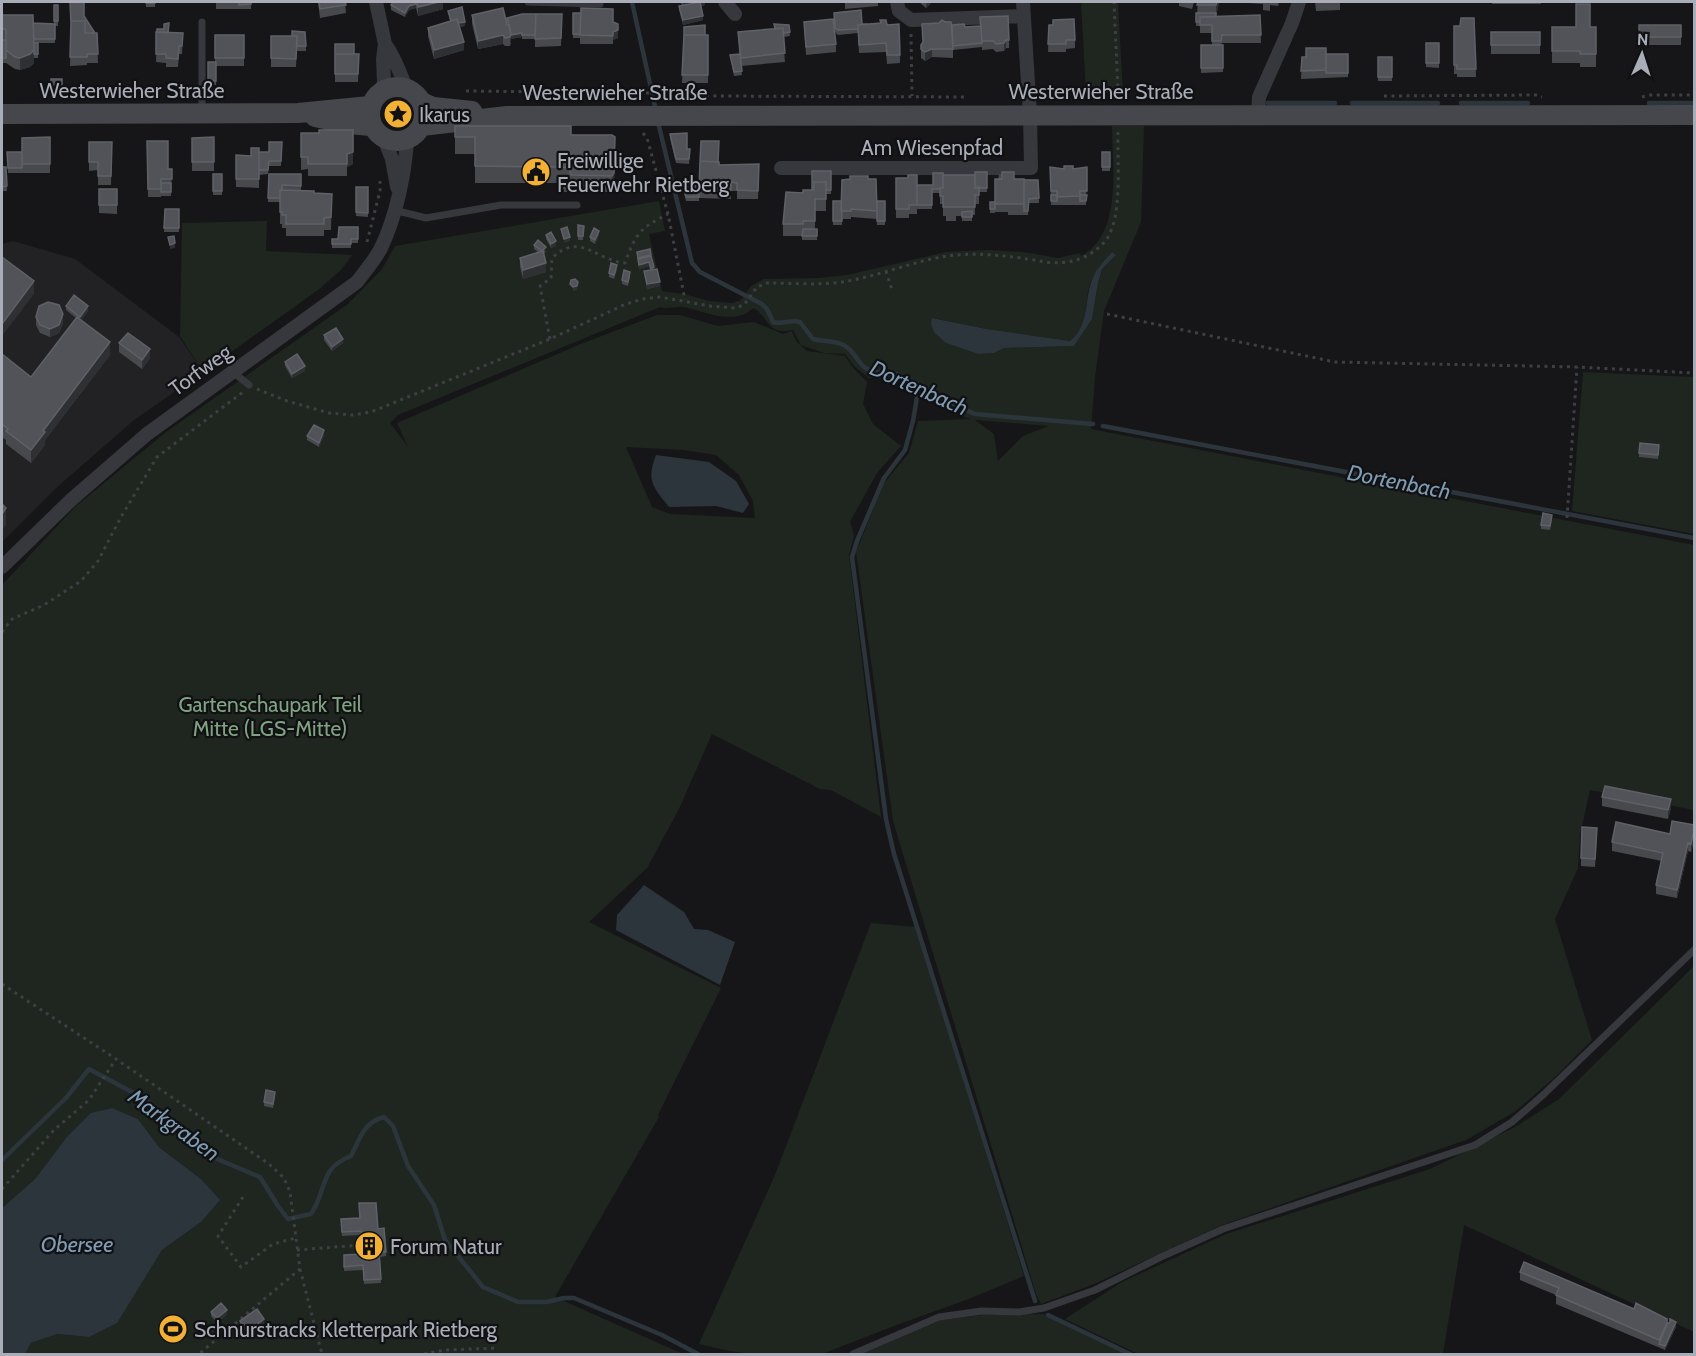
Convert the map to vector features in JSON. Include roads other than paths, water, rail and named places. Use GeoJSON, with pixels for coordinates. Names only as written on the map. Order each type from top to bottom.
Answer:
{"type":"FeatureCollection","features":[{"type":"Feature","properties":{"kind":"main road"},"geometry":{"type":"LineString","coordinates":[[394,87],[407,89],[417,95],[425,113],[422,126],[415,135],[398,142],[378,132],[369,114],[376,98],[394,87]]}},
{"type":"Feature","properties":{"kind":"main road","name":"Westerwieher Straße"},"geometry":{"type":"LineString","coordinates":[[2,114],[298,113],[376,98]]}},
{"type":"Feature","properties":{"kind":"main road","name":"Westerwieher Straße"},"geometry":{"type":"LineString","coordinates":[[422,102],[433,106],[507,116],[641,123],[676,116],[912,106],[1030,115],[1695,115]]}},
{"type":"Feature","properties":{"kind":"main road","name":"Westerwieher Straße"},"geometry":{"type":"LineString","coordinates":[[298,113],[378,132]]}},
{"type":"Feature","properties":{"kind":"main road","name":"Westerwieher Straße"},"geometry":{"type":"LineString","coordinates":[[422,126],[507,116]]}},
{"type":"Feature","properties":{"kind":"street"},"geometry":{"type":"LineString","coordinates":[[376,2],[385,44],[382,59],[384,82],[376,98]]}},
{"type":"Feature","properties":{"kind":"street"},"geometry":{"type":"LineString","coordinates":[[724,2],[735,14]]}},
{"type":"Feature","properties":{"kind":"street"},"geometry":{"type":"LineString","coordinates":[[897,2],[899,11],[910,20],[1024,16]]}},
{"type":"Feature","properties":{"kind":"street"},"geometry":{"type":"LineString","coordinates":[[1023,2],[1030,115]]}},
{"type":"Feature","properties":{"kind":"street"},"geometry":{"type":"LineString","coordinates":[[1258,115],[1259,97],[1293,23],[1299,2]]}},
{"type":"Feature","properties":{"kind":"street"},"geometry":{"type":"LineString","coordinates":[[385,44],[396,58],[400,76],[407,89]]}},
{"type":"Feature","properties":{"kind":"street","name":"Am Wiesenpfad"},"geometry":{"type":"LineString","coordinates":[[781,168],[1031,168],[1030,115]]}},
{"type":"Feature","properties":{"kind":"street","name":"Torfweg"},"geometry":{"type":"LineString","coordinates":[[378,132],[392,159],[398,192]]}},
{"type":"Feature","properties":{"kind":"street","name":"Torfweg"},"geometry":{"type":"LineString","coordinates":[[2,567],[71,500],[147,434],[357,282],[380,249],[394,210],[406,158],[407,140]]}},
{"type":"Feature","properties":{"kind":"lane"},"geometry":{"type":"LineString","coordinates":[[528,2],[600,4]]}},
{"type":"Feature","properties":{"kind":"lane"},"geometry":{"type":"LineString","coordinates":[[202,22],[202,114]]}},
{"type":"Feature","properties":{"kind":"lane"},"geometry":{"type":"LineString","coordinates":[[394,210],[426,218],[501,205],[577,205]]}},
{"type":"Feature","properties":{"kind":"lane"},"geometry":{"type":"LineString","coordinates":[[233,372],[249,385]]}},
{"type":"Feature","properties":{"kind":"lane"},"geometry":{"type":"LineString","coordinates":[[853,1354],[939,1317],[982,1311],[1019,1312],[1044,1308],[1095,1290],[1223,1228],[1475,1145],[1512,1122],[1543,1095],[1695,950]]}},
{"type":"Feature","properties":{"kind":"water"},"geometry":{"type":"Polygon","coordinates":[[[1112,252],[1116,255],[1102,269],[1092,319],[1074,346],[1004,348],[994,353],[978,354],[946,343],[934,332],[931,324],[932,318],[987,329],[1070,341],[1077,334],[1084,319],[1094,275],[1112,252]]]}},
{"type":"Feature","properties":{"kind":"water"},"geometry":{"type":"Polygon","coordinates":[[[656,455],[709,462],[736,481],[749,504],[743,513],[716,506],[669,507],[653,483],[652,471],[656,455]]]}},
{"type":"Feature","properties":{"kind":"water"},"geometry":{"type":"Polygon","coordinates":[[[644,885],[684,912],[694,929],[708,930],[735,942],[720,985],[616,930],[617,915],[644,885]]]}},
{"type":"Feature","properties":{"kind":"water","name":"Obersee"},"geometry":{"type":"Polygon","coordinates":[[[112,1108],[138,1119],[159,1147],[201,1179],[220,1200],[201,1222],[162,1250],[117,1323],[89,1337],[57,1334],[31,1343],[25,1354],[2,1354],[2,1208],[35,1179],[66,1138],[91,1113],[112,1108]]]}},
{"type":"Feature","properties":{"kind":"waterway","name":"Dortenbach"},"geometry":{"type":"LineString","coordinates":[[632,2],[656,111]]}},
{"type":"Feature","properties":{"kind":"waterway"},"geometry":{"type":"LineString","coordinates":[[1268,103],[1335,103]]}},
{"type":"Feature","properties":{"kind":"waterway"},"geometry":{"type":"LineString","coordinates":[[1352,103],[1438,103]]}},
{"type":"Feature","properties":{"kind":"waterway"},"geometry":{"type":"LineString","coordinates":[[1461,103],[1528,103]]}},
{"type":"Feature","properties":{"kind":"waterway"},"geometry":{"type":"LineString","coordinates":[[1649,103],[1694,103]]}},
{"type":"Feature","properties":{"kind":"waterway","name":"Dortenbach"},"geometry":{"type":"LineString","coordinates":[[658,122],[692,263],[700,272],[762,304],[773,322],[800,322],[813,339],[842,344],[867,369],[899,375],[975,414],[1093,424]]}},
{"type":"Feature","properties":{"kind":"waterway"},"geometry":{"type":"LineString","coordinates":[[919,385],[905,450],[884,478],[852,557],[886,819],[894,854],[1035,1301]]}},
{"type":"Feature","properties":{"kind":"waterway","name":"Dortenbach"},"geometry":{"type":"LineString","coordinates":[[1103,426],[1694,538]]}},
{"type":"Feature","properties":{"kind":"waterway","name":"Markgraben"},"geometry":{"type":"LineString","coordinates":[[2,1160],[66,1098],[89,1069],[143,1098],[198,1139],[210,1156],[260,1177],[288,1219],[311,1214],[328,1173],[341,1161],[351,1156],[367,1127],[377,1119],[384,1117],[393,1126],[408,1166],[434,1205],[445,1240],[483,1287],[518,1302],[546,1302],[574,1298],[662,1335],[698,1354]]}},
{"type":"Feature","properties":{"kind":"waterway"},"geometry":{"type":"LineString","coordinates":[[1048,1315],[1130,1354]]}},
{"type":"Feature","properties":{"kind":"place","name":"Ikarus"},"geometry":{"type":"Point","coordinates":[398,114]}},
{"type":"Feature","properties":{"kind":"place","name":"Freiwillige Feuerwehr Rietberg"},"geometry":{"type":"Point","coordinates":[536,172]}},
{"type":"Feature","properties":{"kind":"place","name":"Forum Natur"},"geometry":{"type":"Point","coordinates":[369,1246]}},
{"type":"Feature","properties":{"kind":"place","name":"Schnurstracks Kletterpark Rietberg"},"geometry":{"type":"Point","coordinates":[173,1329]}},
{"type":"Feature","properties":{"kind":"park label","name":"Gartenschaupark Teil Mitte (LGS-Mitte)"},"geometry":{"type":"Point","coordinates":[270,716]}}]}
